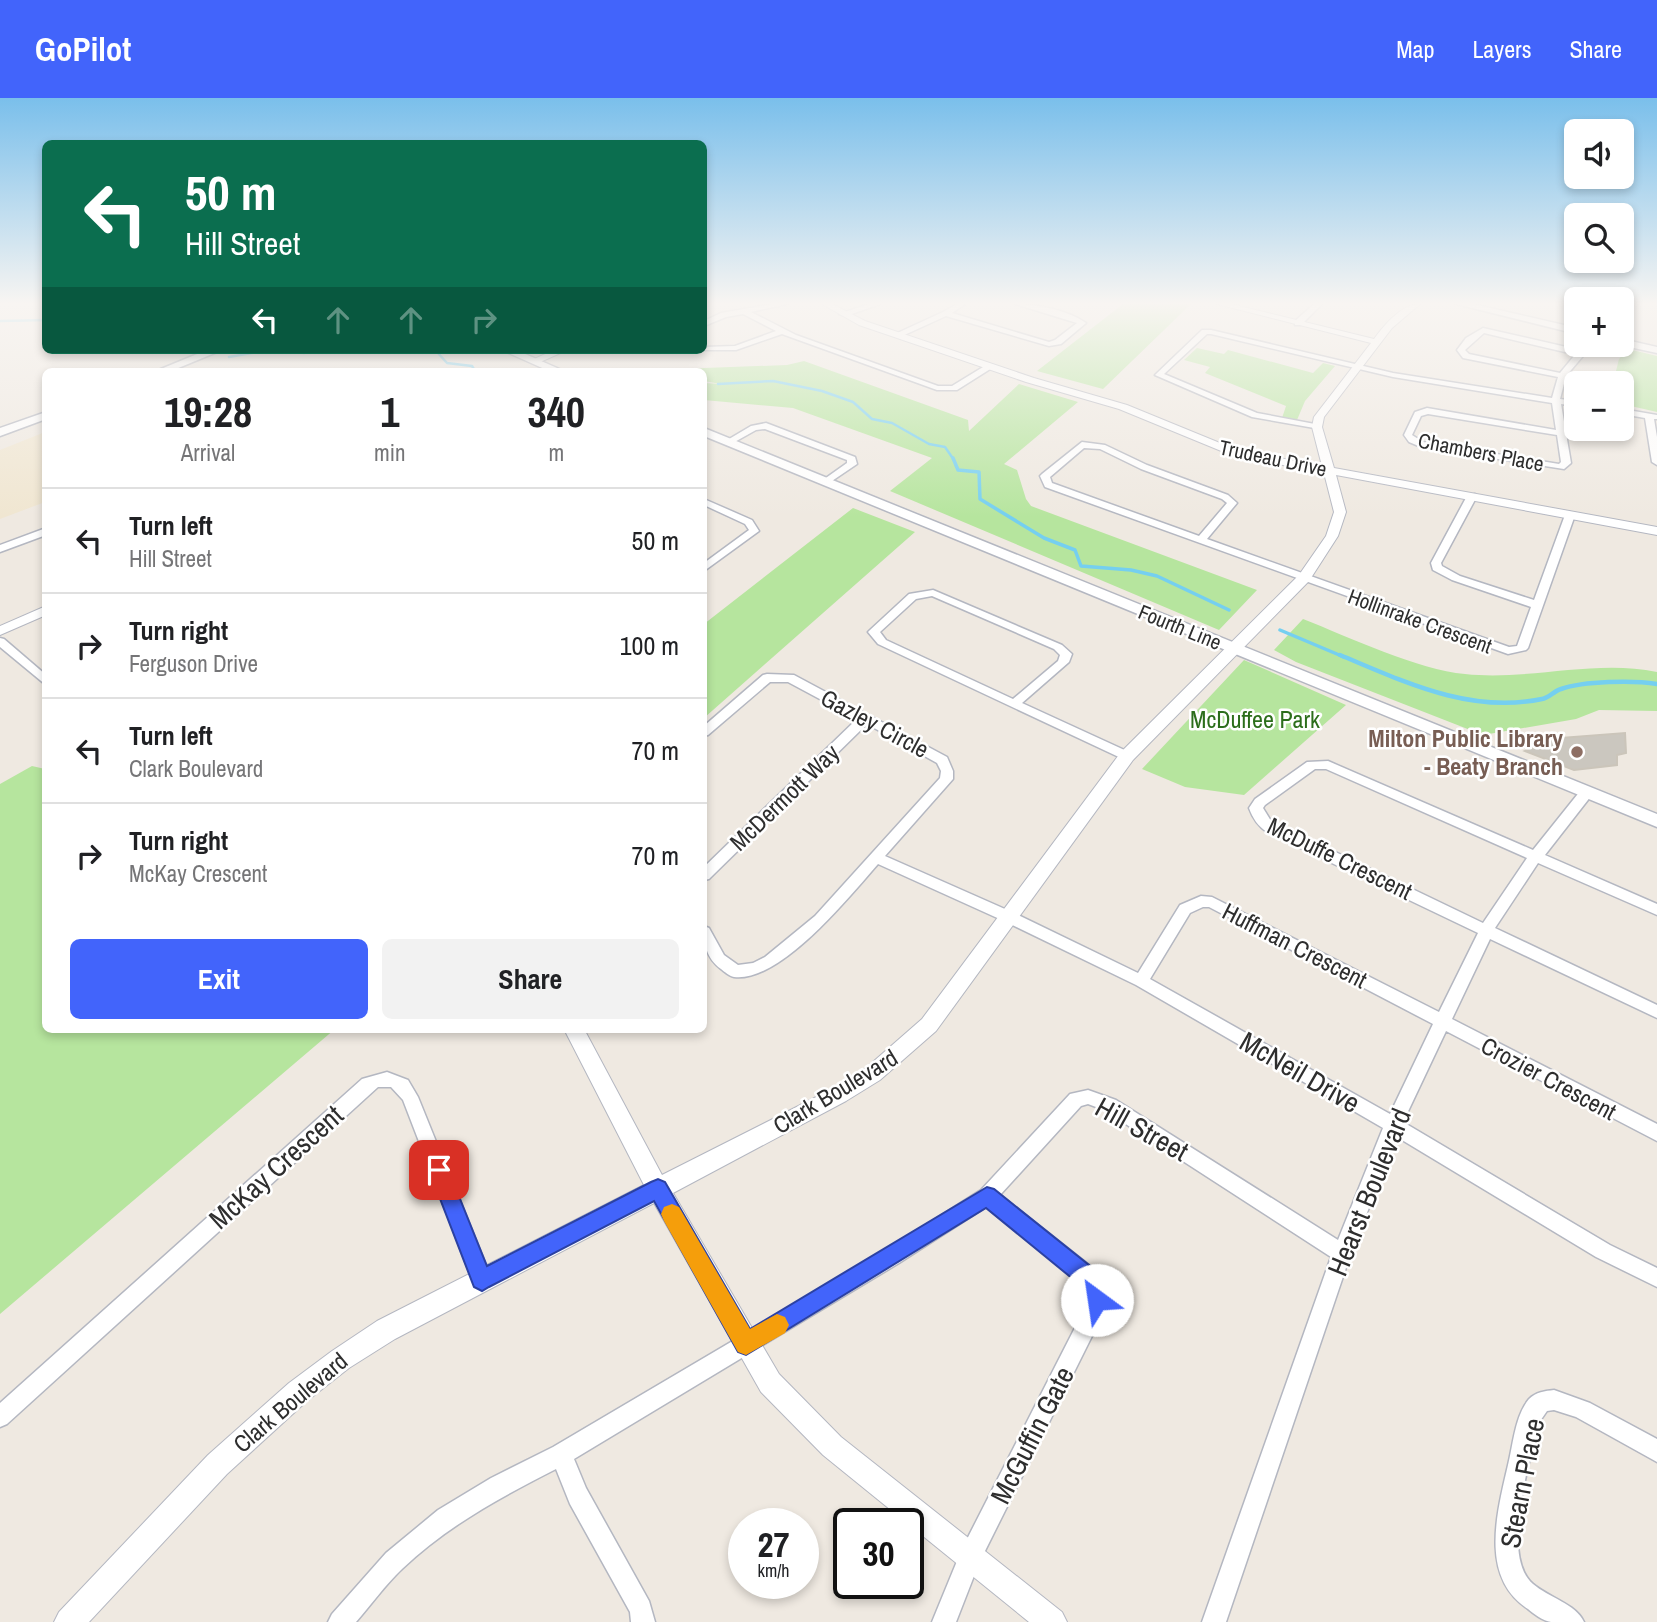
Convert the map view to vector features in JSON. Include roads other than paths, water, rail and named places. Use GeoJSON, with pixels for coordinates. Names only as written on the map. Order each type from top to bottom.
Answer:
{"type":"FeatureCollection","features":[{"type":"Feature","properties":{"kind":"main road"},"geometry":{"type":"LineString","coordinates":[[0,432],[42,416]]}},
{"type":"Feature","properties":{"kind":"main road"},"geometry":{"type":"LineString","coordinates":[[0,438],[42,422]]}},
{"type":"Feature","properties":{"kind":"main road","name":"Fourth Line"},"geometry":{"type":"LineString","coordinates":[[707,433],[1657,821]]}},
{"type":"Feature","properties":{"kind":"street"},"geometry":{"type":"LineString","coordinates":[[901,375],[937,388],[954,388],[975,375]]}},
{"type":"Feature","properties":{"kind":"street","name":"Trudeau Drive"},"geometry":{"type":"LineString","coordinates":[[1019,375],[1148,416],[1222,449],[1254,458],[1657,530]]}},
{"type":"Feature","properties":{"kind":"street"},"geometry":{"type":"LineString","coordinates":[[1159,375],[1255,415],[1317,427],[1324,407],[1350,375]]}},
{"type":"Feature","properties":{"kind":"street"},"geometry":{"type":"LineString","coordinates":[[1405,375],[1564,402]]}},
{"type":"Feature","properties":{"kind":"street"},"geometry":{"type":"LineString","coordinates":[[1556,400],[1562,376],[1558,375]]}},
{"type":"Feature","properties":{"kind":"street","name":"Chambers Place"},"geometry":{"type":"LineString","coordinates":[[1556,400],[1566,463],[1557,467],[1421,444],[1408,435],[1418,414],[1427,411],[1560,433]]}},
{"type":"Feature","properties":{"kind":"street"},"geometry":{"type":"LineString","coordinates":[[1634,413],[1653,417],[1657,462]]}},
{"type":"Feature","properties":{"kind":"street"},"geometry":{"type":"LineString","coordinates":[[727,442],[756,427],[766,426],[853,460],[851,465],[826,482]]}},
{"type":"Feature","properties":{"kind":"street","name":"Clark Boulevard"},"geometry":{"type":"LineString","coordinates":[[69,1622],[237,1446],[310,1380],[386,1330],[839,1095],[903,1051],[929,1025],[1127,756],[1304,578],[1332,536],[1339,520],[1339,504],[1317,427]]}},
{"type":"Feature","properties":{"kind":"street"},"geometry":{"type":"LineString","coordinates":[[1201,540],[1232,503],[1225,497],[1144,467],[1102,446],[1088,443],[1077,447],[1045,477],[1048,485],[1304,578]]}},
{"type":"Feature","properties":{"kind":"street"},"geometry":{"type":"LineString","coordinates":[[1472,496],[1436,564],[1437,568],[1456,578],[1537,605]]}},
{"type":"Feature","properties":{"kind":"street"},"geometry":{"type":"LineString","coordinates":[[707,503],[749,522],[754,531],[707,566]]}},
{"type":"Feature","properties":{"kind":"street","name":"Hollinrake Crescent"},"geometry":{"type":"LineString","coordinates":[[1304,578],[1508,652],[1522,648],[1570,515]]}},
{"type":"Feature","properties":{"kind":"street"},"geometry":{"type":"LineString","coordinates":[[0,549],[42,533]]}},
{"type":"Feature","properties":{"kind":"street"},"geometry":{"type":"LineString","coordinates":[[1014,704],[1063,662],[1066,658],[1062,650],[933,593],[914,596],[874,632],[882,642],[1014,704],[1127,756]]}},
{"type":"Feature","properties":{"kind":"street"},"geometry":{"type":"LineString","coordinates":[[0,631],[42,612]]}},
{"type":"Feature","properties":{"kind":"street"},"geometry":{"type":"LineString","coordinates":[[0,641],[42,678]]}},
{"type":"Feature","properties":{"kind":"street","name":"Gazley Circle"},"geometry":{"type":"LineString","coordinates":[[707,729],[767,678],[790,678],[942,760],[947,771],[946,779],[877,859],[820,920],[770,961],[756,969],[735,971],[719,959],[707,937]]}},
{"type":"Feature","properties":{"kind":"street","name":"McDermott Way"},"geometry":{"type":"LineString","coordinates":[[707,872],[865,719]]}},
{"type":"Feature","properties":{"kind":"street","name":"McDuffe Crescent"},"geometry":{"type":"LineString","coordinates":[[1487,929],[1264,824],[1257,817],[1256,808],[1260,802],[1312,765],[1324,764],[1535,857]]}},
{"type":"Feature","properties":{"kind":"street","name":"Hearst Boulevard"},"geometry":{"type":"LineString","coordinates":[[1214,1622],[1342,1253],[1393,1125],[1487,929],[1535,857],[1586,793]]}},
{"type":"Feature","properties":{"kind":"street"},"geometry":{"type":"LineString","coordinates":[[1535,857],[1657,910]]}},
{"type":"Feature","properties":{"kind":"street"},"geometry":{"type":"LineString","coordinates":[[877,859],[1010,917]]}},
{"type":"Feature","properties":{"kind":"street","name":"Huffman Crescent"},"geometry":{"type":"LineString","coordinates":[[1141,981],[1185,909],[1201,901],[1212,902],[1442,1021]]}},
{"type":"Feature","properties":{"kind":"street","name":"McNeil Drive"},"geometry":{"type":"LineString","coordinates":[[1010,917],[1141,981],[1393,1125],[1603,1251],[1657,1278]]}},
{"type":"Feature","properties":{"kind":"street"},"geometry":{"type":"LineString","coordinates":[[1487,929],[1657,1012]]}},
{"type":"Feature","properties":{"kind":"street","name":"Crozier Crescent"},"geometry":{"type":"LineString","coordinates":[[1442,1021],[1657,1133]]}},
{"type":"Feature","properties":{"kind":"street"},"geometry":{"type":"LineString","coordinates":[[576,1033],[658,1189],[770,1383],[805,1421],[1052,1622]]}},
{"type":"Feature","properties":{"kind":"street","name":"McKay Crescent"},"geometry":{"type":"LineString","coordinates":[[0,1417],[368,1084],[377,1079],[388,1077],[400,1081],[411,1097],[482,1280]]}},
{"type":"Feature","properties":{"kind":"street","name":"Hill Street"},"geometry":{"type":"LineString","coordinates":[[340,1622],[394,1562],[446,1518],[499,1486],[561,1455],[987,1196],[1076,1099],[1088,1097],[1110,1105],[1342,1253]]}},
{"type":"Feature","properties":{"kind":"street","name":"McGuffin Gate"},"geometry":{"type":"LineString","coordinates":[[944,1622],[970,1557],[1091,1317],[1097,1300],[1097,1290],[1087,1276],[987,1196]]}},
{"type":"Feature","properties":{"kind":"street","name":"Stearn Place"},"geometry":{"type":"LineString","coordinates":[[1572,1622],[1525,1592],[1515,1583],[1507,1567],[1504,1542],[1528,1423],[1535,1408],[1544,1401],[1564,1400],[1657,1451]]}},
{"type":"Feature","properties":{"kind":"street"},"geometry":{"type":"LineString","coordinates":[[561,1455],[578,1496],[641,1609],[643,1622]]}},
{"type":"Feature","properties":{"kind":"waterway"},"geometry":{"type":"LineString","coordinates":[[718,384],[773,381],[822,391],[853,402],[872,419],[892,423],[929,444],[945,447],[954,459]]}},
{"type":"Feature","properties":{"kind":"waterway"},"geometry":{"type":"LineString","coordinates":[[954,459],[958,470],[979,472],[980,499],[1044,538],[1075,550],[1081,566],[1131,570],[1157,576],[1229,610]]}},
{"type":"Feature","properties":{"kind":"waterway"},"geometry":{"type":"LineString","coordinates":[[1280,630],[1344,657]]}},
{"type":"Feature","properties":{"kind":"waterway"},"geometry":{"type":"LineString","coordinates":[[1340,655],[1438,693],[1489,702],[1515,703],[1542,699],[1561,689],[1595,683],[1657,684]]}},
{"type":"Feature","properties":{"kind":"place","name":"Milton Public Library - Beaty Branch"},"geometry":{"type":"Point","coordinates":[1577,752]}},
{"type":"Feature","properties":{"kind":"park label","name":"McDuffee Park"},"geometry":{"type":"Point","coordinates":[1255,719]}}]}
